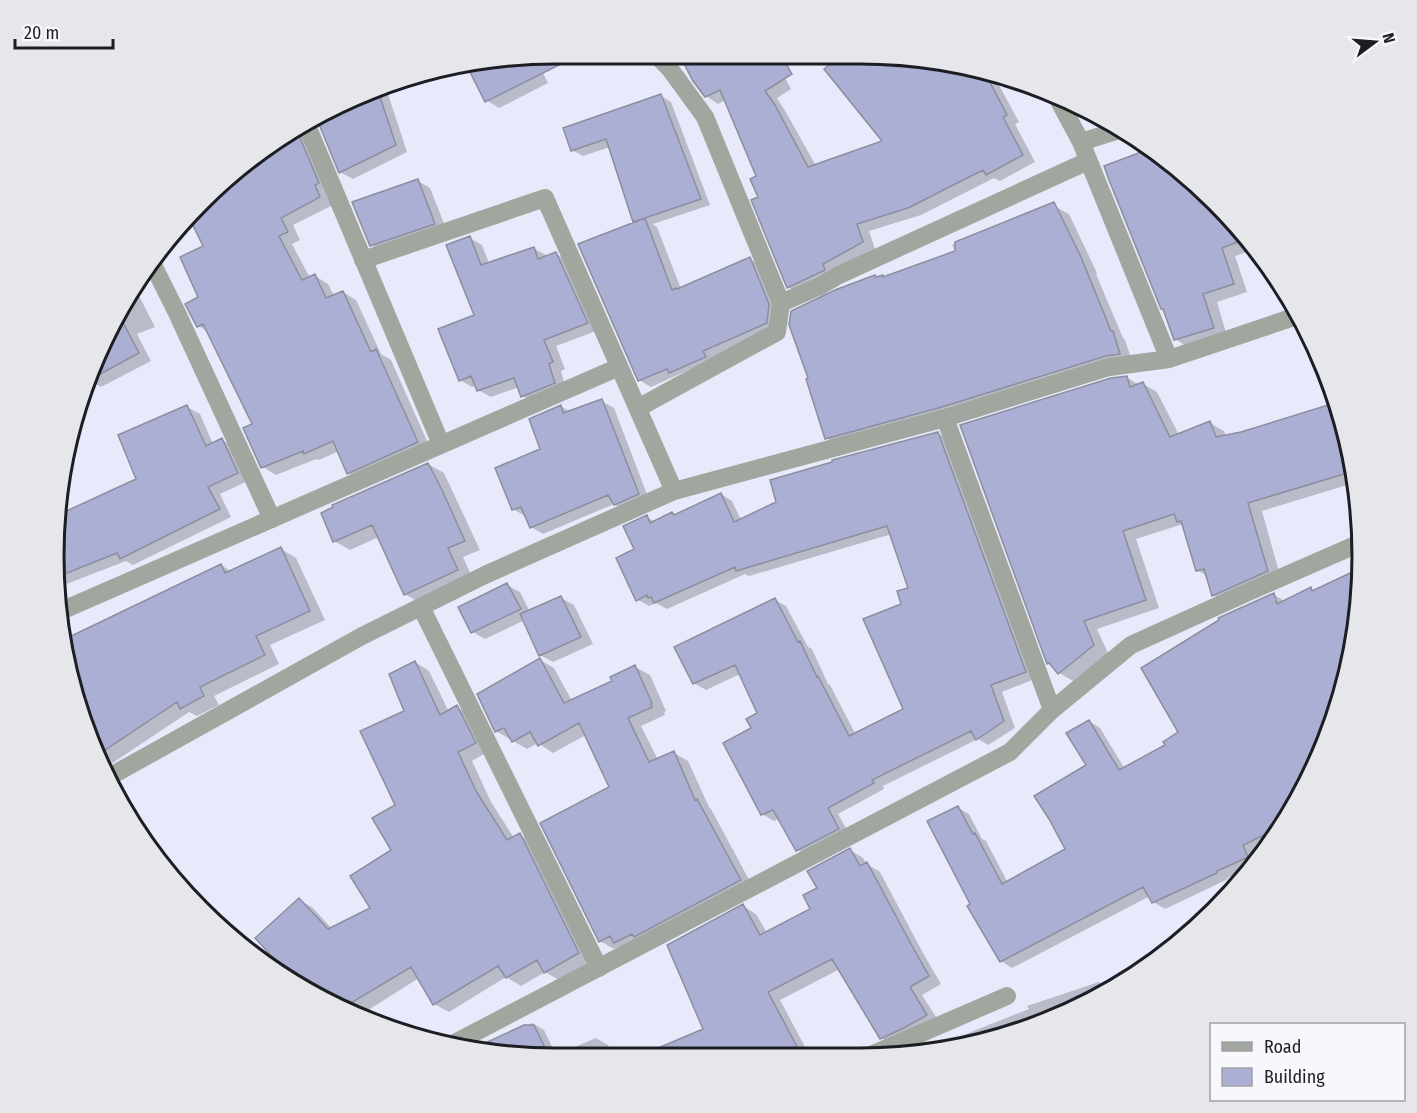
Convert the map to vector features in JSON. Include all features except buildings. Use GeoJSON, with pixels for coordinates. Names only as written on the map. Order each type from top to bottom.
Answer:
{"type":"FeatureCollection","features":[{"type":"Feature","properties":{"kind":"street"},"geometry":{"type":"LineString","coordinates":[[638,408],[777,332],[781,303],[705,117],[665,64]]}},
{"type":"Feature","properties":{"kind":"street"},"geometry":{"type":"LineString","coordinates":[[1063,108],[1081,142],[1169,359]]}},
{"type":"Feature","properties":{"kind":"street"},"geometry":{"type":"LineString","coordinates":[[309,131],[441,444]]}},
{"type":"Feature","properties":{"kind":"street"},"geometry":{"type":"LineString","coordinates":[[1081,142],[1110,133]]}},
{"type":"Feature","properties":{"kind":"street"},"geometry":{"type":"LineString","coordinates":[[781,303],[1088,161]]}},
{"type":"Feature","properties":{"kind":"street"},"geometry":{"type":"LineString","coordinates":[[363,260],[545,198],[674,491]]}},
{"type":"Feature","properties":{"kind":"street"},"geometry":{"type":"LineString","coordinates":[[156,271],[272,519]]}},
{"type":"Feature","properties":{"kind":"street"},"geometry":{"type":"LineString","coordinates":[[115,774],[362,636],[487,574],[674,491],[945,418],[1109,367],[1169,359],[1291,318]]}},
{"type":"Feature","properties":{"kind":"street"},"geometry":{"type":"LineString","coordinates":[[68,608],[619,367]]}},
{"type":"Feature","properties":{"kind":"street"},"geometry":{"type":"LineString","coordinates":[[945,418],[1053,710]]}},
{"type":"Feature","properties":{"kind":"street"},"geometry":{"type":"LineString","coordinates":[[462,1039],[1010,752],[1053,710],[1131,645],[1352,547]]}},
{"type":"Feature","properties":{"kind":"street"},"geometry":{"type":"LineString","coordinates":[[421,607],[599,968]]}},
{"type":"Feature","properties":{"kind":"street"},"geometry":{"type":"LineString","coordinates":[[889,1047],[1007,996]]}}]}
